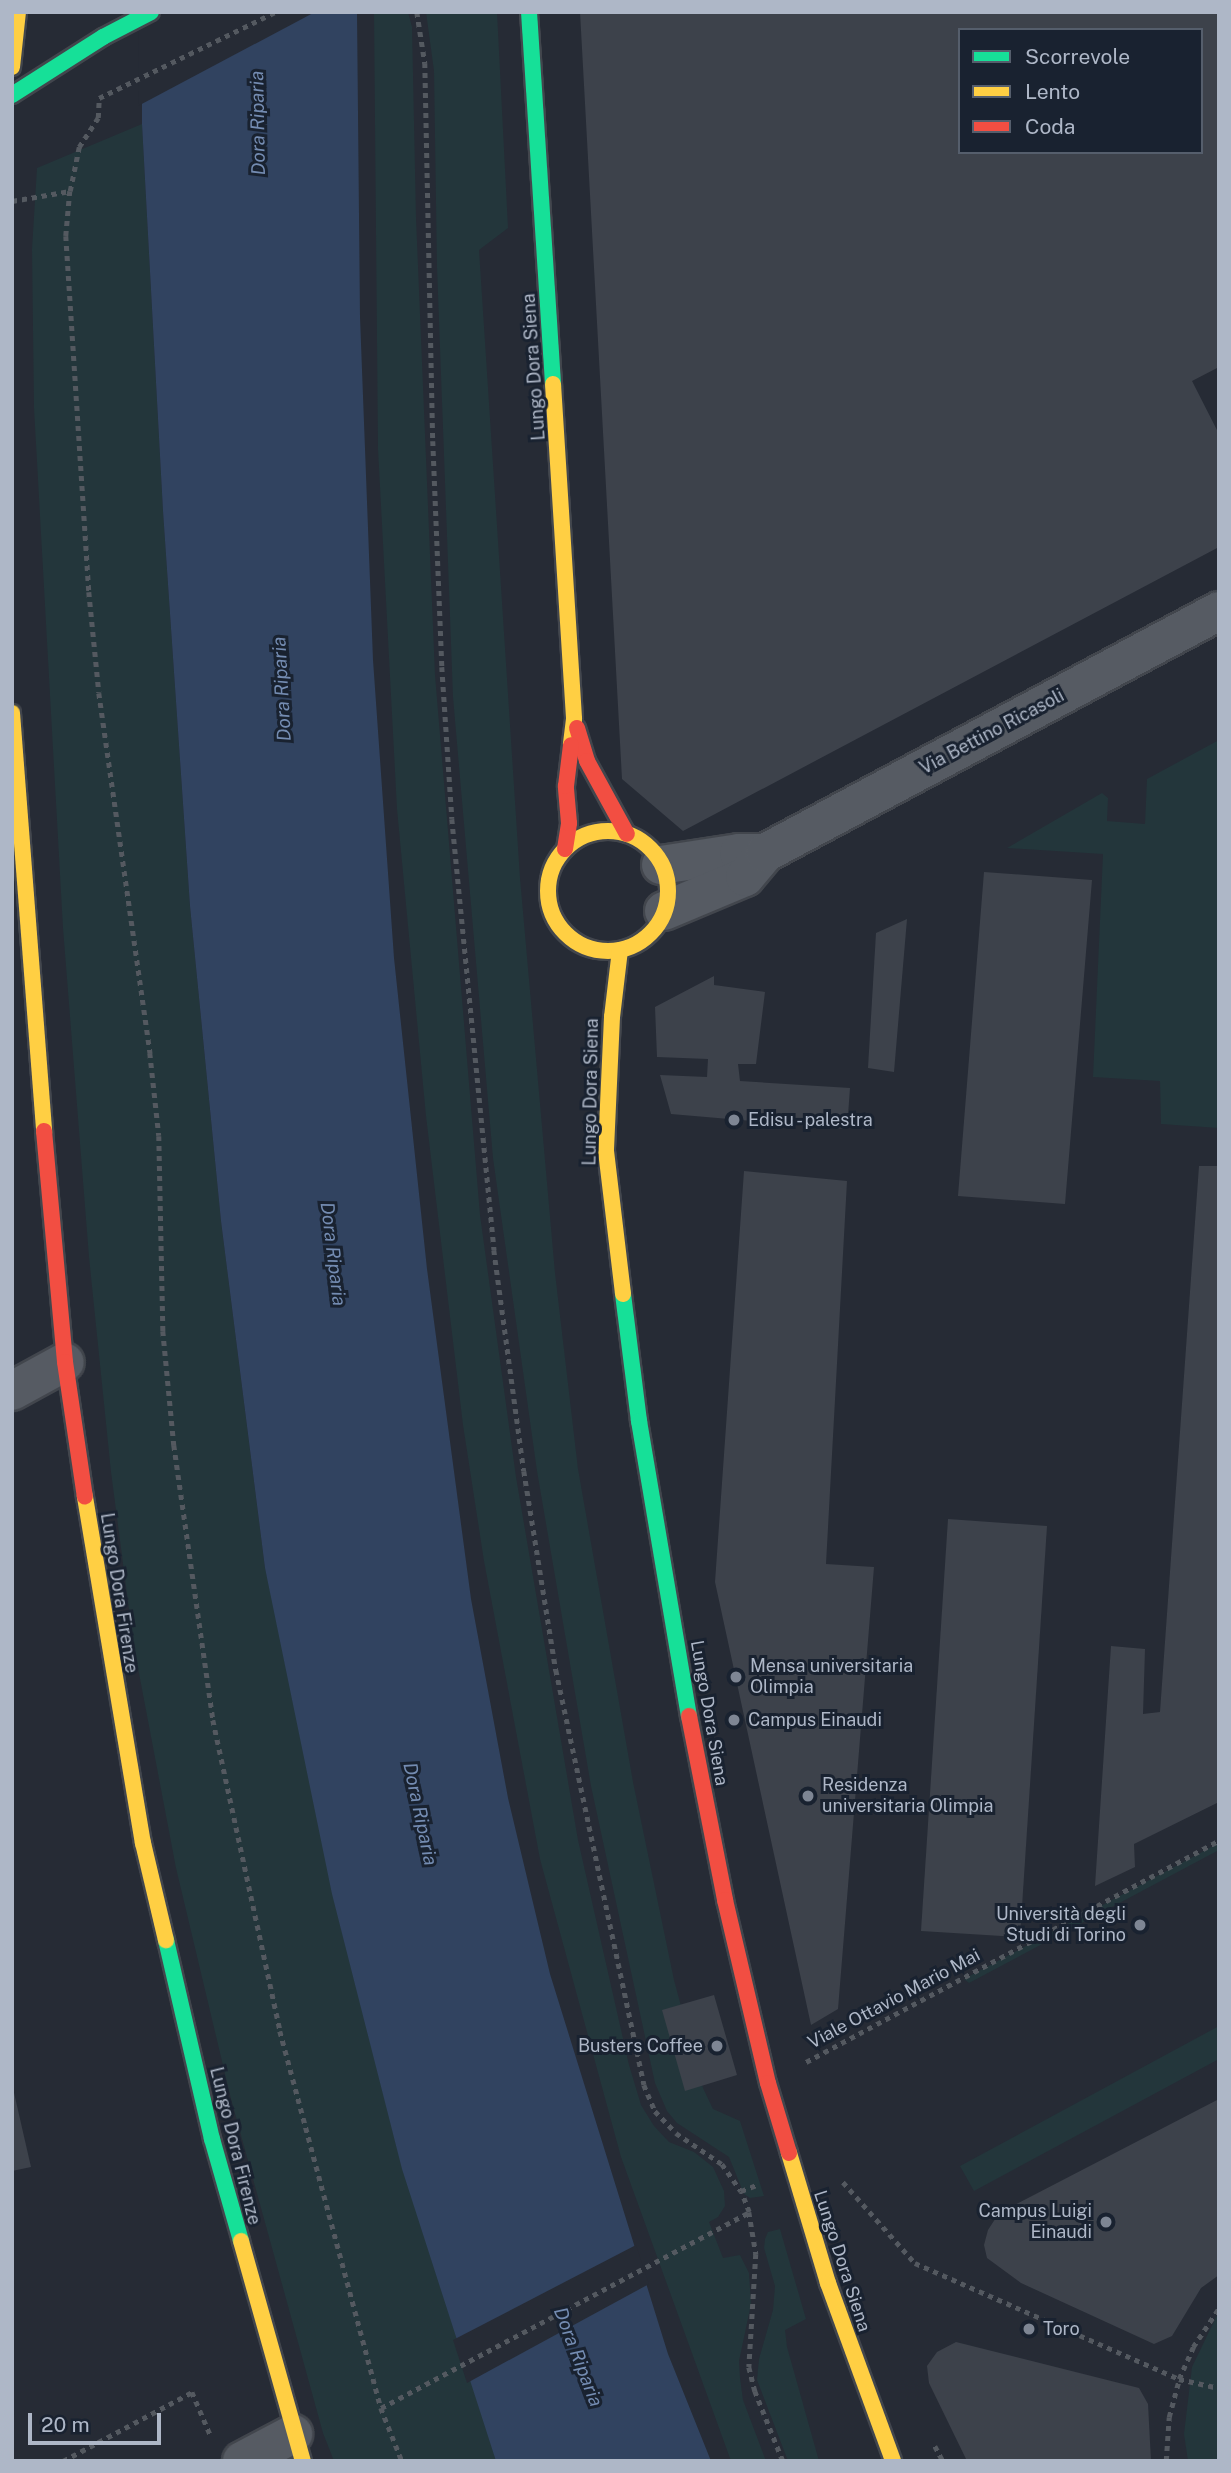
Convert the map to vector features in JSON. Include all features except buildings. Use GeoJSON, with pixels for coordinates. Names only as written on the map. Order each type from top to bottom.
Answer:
{"type":"FeatureCollection","features":[{"type":"Feature","properties":{"kind":"street"},"geometry":{"type":"LineString","coordinates":[[12,66],[18,12]]}},
{"type":"Feature","properties":{"kind":"street"},"geometry":{"type":"LineString","coordinates":[[12,94],[103,37],[151,12]]}},
{"type":"Feature","properties":{"kind":"street","name":"Lungo Dora Siena"},"geometry":{"type":"LineString","coordinates":[[529,12],[574,719],[566,786],[569,822],[565,849]]}},
{"type":"Feature","properties":{"kind":"street","name":"Via Bettino Ricasoli"},"geometry":{"type":"LineString","coordinates":[[664,911],[745,877],[765,853],[1219,611]]}},
{"type":"Feature","properties":{"kind":"street","name":"Lungo Dora Firenze"},"geometry":{"type":"LineString","coordinates":[[12,713],[32,995],[65,1362],[99,1597],[143,1843],[212,2139],[298,2447]]}},
{"type":"Feature","properties":{"kind":"street","name":"Lungo Dora Siena"},"geometry":{"type":"LineString","coordinates":[[574,719],[587,761],[627,834]]}},
{"type":"Feature","properties":{"kind":"street"},"geometry":{"type":"LineString","coordinates":[[605,830],[627,834],[642,841],[657,855],[668,893],[664,911],[656,927],[643,940],[620,950],[588,947],[569,938],[555,921],[548,902],[548,881],[554,861],[585,834],[605,830]]}},
{"type":"Feature","properties":{"kind":"street","name":"Via Bettino Ricasoli"},"geometry":{"type":"LineString","coordinates":[[661,865],[739,853],[765,853]]}},
{"type":"Feature","properties":{"kind":"street","name":"Lungo Dora Siena"},"geometry":{"type":"LineString","coordinates":[[620,950],[613,1003],[606,1151],[639,1421],[695,1745],[725,1900],[768,2083],[852,2355],[893,2461]]}},
{"type":"Feature","properties":{"kind":"street"},"geometry":{"type":"LineString","coordinates":[[12,1391],[65,1362]]}},
{"type":"Feature","properties":{"kind":"street"},"geometry":{"type":"LineString","coordinates":[[242,2461],[298,2447]]}},
{"type":"Feature","properties":{"kind":"path"},"geometry":{"type":"LineString","coordinates":[[99,99],[275,12]]}},
{"type":"Feature","properties":{"kind":"path"},"geometry":{"type":"LineString","coordinates":[[417,12],[425,63],[433,441],[450,791],[492,1236],[513,1396],[556,1670],[644,2085],[655,2111],[676,2133],[722,2164],[741,2191],[749,2212],[756,2253],[749,2367],[755,2391],[783,2461]]}},
{"type":"Feature","properties":{"kind":"path"},"geometry":{"type":"LineString","coordinates":[[103,37],[98,118],[79,147],[70,191],[66,236],[89,592],[99,693],[156,1108],[163,1227],[163,1331],[174,1445],[212,1720],[280,2031],[380,2408],[402,2461]]}},
{"type":"Feature","properties":{"kind":"path"},"geometry":{"type":"LineString","coordinates":[[12,201],[70,191]]}},
{"type":"Feature","properties":{"kind":"path","name":"Viale Ottavio Mario Mai"},"geometry":{"type":"LineString","coordinates":[[768,2083],[1219,1841]]}},
{"type":"Feature","properties":{"kind":"path"},"geometry":{"type":"LineString","coordinates":[[741,2191],[794,2172],[835,2172],[915,2263],[1179,2379],[1219,2388]]}},
{"type":"Feature","properties":{"kind":"path"},"geometry":{"type":"LineString","coordinates":[[380,2408],[749,2212]]}},
{"type":"Feature","properties":{"kind":"path"},"geometry":{"type":"LineString","coordinates":[[1166,2461],[1169,2417],[1179,2379],[1193,2347],[1219,2308]]}},
{"type":"Feature","properties":{"kind":"path"},"geometry":{"type":"LineString","coordinates":[[63,2461],[192,2392],[212,2438]]}},
{"type":"Feature","properties":{"kind":"green space"},"geometry":{"type":"Polygon","coordinates":[[[374,12],[408,12],[412,27],[416,218],[435,675],[480,1215],[516,1477],[578,1840],[629,2065],[641,2105],[654,2126],[669,2142],[694,2152],[713,2167],[724,2191],[725,2206],[718,2217],[709,2222],[723,2258],[740,2255],[749,2273],[751,2304],[739,2361],[740,2378],[743,2400],[766,2461],[731,2461],[621,2157],[540,1859],[484,1561],[463,1425],[426,1116],[397,809],[378,449],[374,12]]]}},
{"type":"Feature","properties":{"kind":"green space"},"geometry":{"type":"Polygon","coordinates":[[[426,12],[497,12],[508,228],[479,250],[520,878],[555,1273],[578,1469],[633,1782],[674,1980],[703,2088],[713,2109],[740,2121],[764,2196],[750,2198],[744,2194],[729,2157],[677,2123],[667,2111],[655,2083],[591,1786],[537,1471],[493,1158],[453,697],[437,267],[434,71],[426,12]]]}},
{"type":"Feature","properties":{"kind":"green space"},"geometry":{"type":"Polygon","coordinates":[[[142,124],[163,511],[190,906],[221,1221],[265,1568],[496,2461],[334,2461],[323,2433],[231,2099],[176,1868],[134,1647],[111,1472],[89,1257],[63,928],[34,408],[32,249],[37,168],[142,124]]]}},
{"type":"Feature","properties":{"kind":"green space"},"geometry":{"type":"Polygon","coordinates":[[[1219,740],[1219,1128],[1161,1124],[1160,1081],[1093,1077],[1103,854],[1007,848],[1102,793],[1108,798],[1107,821],[1145,824],[1147,779],[1219,740]]]}},
{"type":"Feature","properties":{"kind":"green space"},"geometry":{"type":"Polygon","coordinates":[[[1219,1843],[1219,1850],[969,1983],[964,1979],[1219,1843]]]}},
{"type":"Feature","properties":{"kind":"green space"},"geometry":{"type":"Polygon","coordinates":[[[1219,2026],[1219,2059],[974,2191],[960,2166],[1219,2026]]]}},
{"type":"Feature","properties":{"kind":"green space"},"geometry":{"type":"Polygon","coordinates":[[[780,2229],[806,2319],[785,2330],[787,2347],[819,2461],[788,2461],[757,2380],[759,2359],[773,2310],[775,2286],[764,2248],[765,2239],[768,2232],[780,2229]]]}},
{"type":"Feature","properties":{"kind":"green space"},"geometry":{"type":"Polygon","coordinates":[[[1219,2311],[1219,2461],[1188,2461],[1184,2434],[1192,2367],[1219,2311]]]}},
{"type":"Feature","properties":{"kind":"water","name":"Dora Riparia"},"geometry":{"type":"Polygon","coordinates":[[[142,12],[357,12],[360,317],[373,660],[394,958],[427,1269],[471,1599],[508,1798],[550,1974],[668,2354],[711,2461],[496,2461],[402,2169],[332,1894],[265,1568],[221,1221],[190,906],[163,511],[142,124],[142,12]]]}},
{"type":"Feature","properties":{"kind":"pier"},"geometry":{"type":"Polygon","coordinates":[[[139,12],[315,12],[138,106],[139,12]]]}},
{"type":"Feature","properties":{"kind":"pier"},"geometry":{"type":"Polygon","coordinates":[[[636,2245],[649,2284],[467,2383],[453,2340],[636,2245]]]}},
{"type":"Feature","properties":{"kind":"traffic: fast"},"geometry":{"type":"LineString","coordinates":[[12,95],[103,37],[151,12]]}},
{"type":"Feature","properties":{"kind":"traffic: fast"},"geometry":{"type":"LineString","coordinates":[[529,12],[553,384]]}},
{"type":"Feature","properties":{"kind":"traffic: fast"},"geometry":{"type":"LineString","coordinates":[[623,1294],[639,1421],[689,1716]]}},
{"type":"Feature","properties":{"kind":"traffic: fast"},"geometry":{"type":"LineString","coordinates":[[166,1940],[212,2139],[241,2241]]}},
{"type":"Feature","properties":{"kind":"traffic: slow"},"geometry":{"type":"LineString","coordinates":[[12,67],[18,12]]}},
{"type":"Feature","properties":{"kind":"traffic: slow"},"geometry":{"type":"LineString","coordinates":[[553,384],[574,719],[571,745]]}},
{"type":"Feature","properties":{"kind":"traffic: slow"},"geometry":{"type":"LineString","coordinates":[[12,713],[44,1131]]}},
{"type":"Feature","properties":{"kind":"traffic: slow"},"geometry":{"type":"LineString","coordinates":[[608,831],[631,836],[650,849],[663,868],[668,891],[663,914],[650,933],[631,946],[608,951],[585,946],[566,933],[553,914],[548,891],[553,868],[566,849],[585,836],[608,831]]}},
{"type":"Feature","properties":{"kind":"traffic: slow"},"geometry":{"type":"LineString","coordinates":[[620,950],[612,1017],[606,1151],[623,1294]]}},
{"type":"Feature","properties":{"kind":"traffic: slow"},"geometry":{"type":"LineString","coordinates":[[85,1497],[143,1843],[166,1940]]}},
{"type":"Feature","properties":{"kind":"traffic: slow"},"geometry":{"type":"LineString","coordinates":[[789,2153],[828,2283],[893,2461]]}},
{"type":"Feature","properties":{"kind":"traffic: slow"},"geometry":{"type":"LineString","coordinates":[[241,2241],[303,2461]]}},
{"type":"Feature","properties":{"kind":"traffic: jam"},"geometry":{"type":"LineString","coordinates":[[577,728],[587,761],[627,834]]}},
{"type":"Feature","properties":{"kind":"traffic: jam"},"geometry":{"type":"LineString","coordinates":[[565,849],[569,823],[566,786],[571,745]]}},
{"type":"Feature","properties":{"kind":"traffic: jam"},"geometry":{"type":"LineString","coordinates":[[44,1131],[65,1362],[85,1497]]}},
{"type":"Feature","properties":{"kind":"traffic: jam"},"geometry":{"type":"LineString","coordinates":[[689,1716],[725,1900],[768,2083],[789,2153]]}},
{"type":"Feature","properties":{"kind":"place","name":"Edisu - palestra"},"geometry":{"type":"Point","coordinates":[734,1120]}},
{"type":"Feature","properties":{"kind":"place","name":"Mensa universitaria Olimpia"},"geometry":{"type":"Point","coordinates":[736,1677]}},
{"type":"Feature","properties":{"kind":"place","name":"Campus Einaudi"},"geometry":{"type":"Point","coordinates":[734,1720]}},
{"type":"Feature","properties":{"kind":"place","name":"Residenza universitaria Olimpia"},"geometry":{"type":"Point","coordinates":[808,1796]}},
{"type":"Feature","properties":{"kind":"place","name":"Università degli Studi di Torino"},"geometry":{"type":"Point","coordinates":[1140,1925]}},
{"type":"Feature","properties":{"kind":"place","name":"Busters Coffee"},"geometry":{"type":"Point","coordinates":[717,2046]}},
{"type":"Feature","properties":{"kind":"place","name":"Campus Luigi Einaudi"},"geometry":{"type":"Point","coordinates":[1106,2222]}},
{"type":"Feature","properties":{"kind":"place","name":"Toro"},"geometry":{"type":"Point","coordinates":[1029,2329]}}]}
